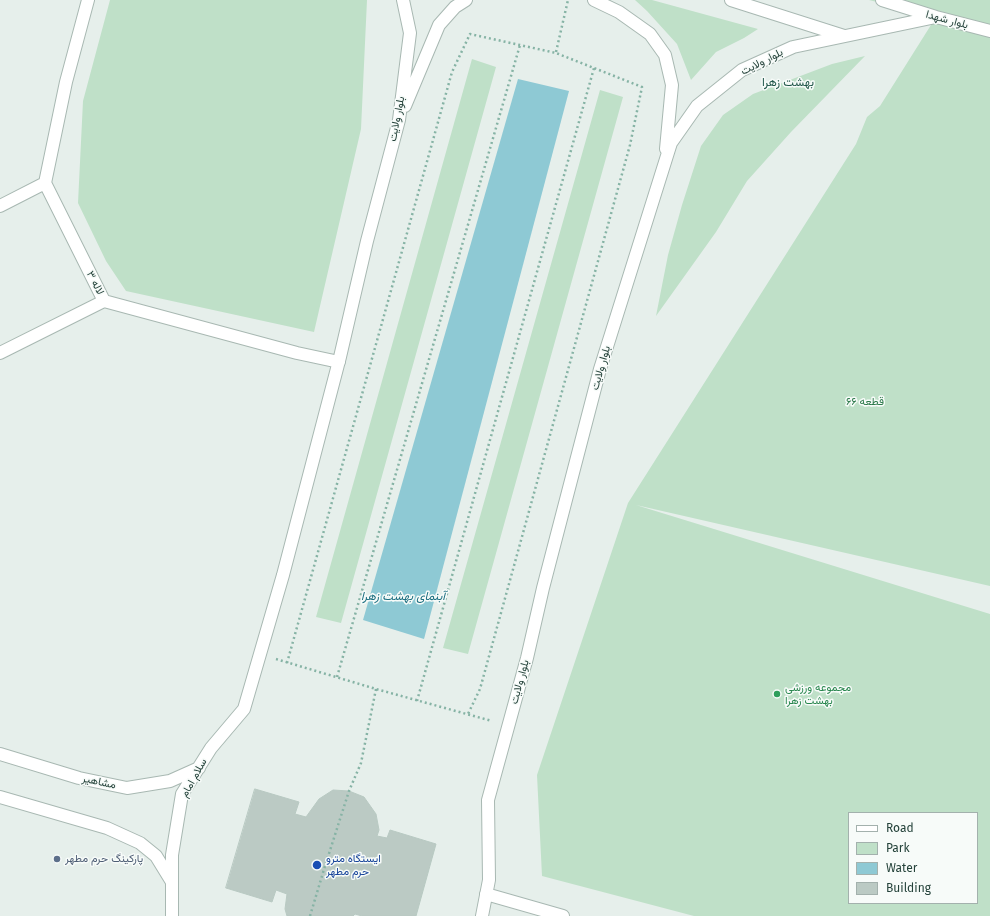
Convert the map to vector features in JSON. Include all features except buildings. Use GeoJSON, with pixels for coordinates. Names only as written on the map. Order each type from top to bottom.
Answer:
{"type":"FeatureCollection","features":[{"type":"Feature","properties":{"kind":"street"},"geometry":{"type":"LineString","coordinates":[[0,206],[45,183],[66,82],[88,0]]}},
{"type":"Feature","properties":{"kind":"street","name":"بلوار ولایت"},"geometry":{"type":"LineString","coordinates":[[260,654],[283,575],[339,362],[367,242],[398,120],[410,33],[403,0]]}},
{"type":"Feature","properties":{"kind":"street"},"geometry":{"type":"LineString","coordinates":[[398,120],[439,25],[455,7],[466,0]]}},
{"type":"Feature","properties":{"kind":"street"},"geometry":{"type":"LineString","coordinates":[[594,0],[619,12],[650,34],[665,55],[672,85],[663,170]]}},
{"type":"Feature","properties":{"kind":"street"},"geometry":{"type":"LineString","coordinates":[[731,0],[845,36]]}},
{"type":"Feature","properties":{"kind":"street","name":"بلوار شهدا"},"geometry":{"type":"LineString","coordinates":[[882,0],[936,17],[990,31]]}},
{"type":"Feature","properties":{"kind":"street","name":"بلوار ولایت"},"geometry":{"type":"LineString","coordinates":[[486,894],[490,880],[488,800],[600,369],[671,143],[697,106],[742,70],[793,47],[936,17]]}},
{"type":"Feature","properties":{"kind":"street","name":"لاله ۳"},"geometry":{"type":"LineString","coordinates":[[0,353],[104,301],[45,183]]}},
{"type":"Feature","properties":{"kind":"street"},"geometry":{"type":"LineString","coordinates":[[104,301],[297,353],[339,362]]}},
{"type":"Feature","properties":{"kind":"street","name":"سلام امام"},"geometry":{"type":"LineString","coordinates":[[172,916],[172,855],[182,794],[211,748],[244,709],[260,654]]}},
{"type":"Feature","properties":{"kind":"street","name":"مشاهیر"},"geometry":{"type":"LineString","coordinates":[[0,754],[79,778],[127,788],[170,781],[199,768]]}},
{"type":"Feature","properties":{"kind":"street"},"geometry":{"type":"LineString","coordinates":[[0,797],[107,828],[140,843],[156,856],[172,882]]}},
{"type":"Feature","properties":{"kind":"street"},"geometry":{"type":"LineString","coordinates":[[482,916],[486,894],[563,916]]}},
{"type":"Feature","properties":{"kind":"path"},"geometry":{"type":"LineString","coordinates":[[556,53],[568,0]]}},
{"type":"Feature","properties":{"kind":"path"},"geometry":{"type":"LineString","coordinates":[[287,662],[452,72],[470,34],[556,53],[642,87],[630,145],[480,689],[468,714]]}},
{"type":"Feature","properties":{"kind":"path"},"geometry":{"type":"LineString","coordinates":[[337,678],[520,45]]}},
{"type":"Feature","properties":{"kind":"path"},"geometry":{"type":"LineString","coordinates":[[417,701],[594,68]]}},
{"type":"Feature","properties":{"kind":"path"},"geometry":{"type":"LineString","coordinates":[[260,654],[337,678],[508,726]]}},
{"type":"Feature","properties":{"kind":"path"},"geometry":{"type":"LineString","coordinates":[[310,916],[339,821],[361,763],[376,689]]}},
{"type":"Feature","properties":{"kind":"green space"},"geometry":{"type":"Polygon","coordinates":[[[110,0],[367,0],[361,129],[314,332],[126,291],[106,261],[78,203],[83,101],[110,0]]]}},
{"type":"Feature","properties":{"kind":"green space"},"geometry":{"type":"Polygon","coordinates":[[[635,0],[652,0],[758,29],[716,52],[691,80],[677,44],[635,0]]]}},
{"type":"Feature","properties":{"kind":"green space","name":"قطعه ۶۶"},"geometry":{"type":"Polygon","coordinates":[[[869,0],[990,0],[990,586],[636,505],[990,614],[990,916],[694,916],[542,876],[537,775],[628,503],[856,144],[867,117],[880,106],[936,17],[869,0]]]}},
{"type":"Feature","properties":{"kind":"green space"},"geometry":{"type":"Polygon","coordinates":[[[865,56],[791,132],[747,181],[716,232],[656,316],[668,255],[701,146],[723,115],[753,94],[832,64],[865,56]]]}},
{"type":"Feature","properties":{"kind":"green space"},"geometry":{"type":"Polygon","coordinates":[[[472,59],[496,67],[341,623],[316,617],[472,59]]]}},
{"type":"Feature","properties":{"kind":"green space"},"geometry":{"type":"Polygon","coordinates":[[[600,90],[623,97],[468,654],[443,648],[600,90]]]}},
{"type":"Feature","properties":{"kind":"water","name":"آبنمای بهشت زهرا"},"geometry":{"type":"Polygon","coordinates":[[[518,79],[569,91],[424,639],[363,620],[518,79]]]}},
{"type":"Feature","properties":{"kind":"place","name":"مجموعه ورزشی بهشت زهرا"},"geometry":{"type":"Point","coordinates":[777,694]}},
{"type":"Feature","properties":{"kind":"place","name":"پارکینگ حرم مطهر"},"geometry":{"type":"Point","coordinates":[57,859]}},
{"type":"Feature","properties":{"kind":"place","name":"ایستگاه مترو حرم مطهر"},"geometry":{"type":"Point","coordinates":[317,865]}},
{"type":"Feature","properties":{"kind":"district","name":"بهشت زهرا"},"geometry":{"type":"Point","coordinates":[788,83]}}]}
